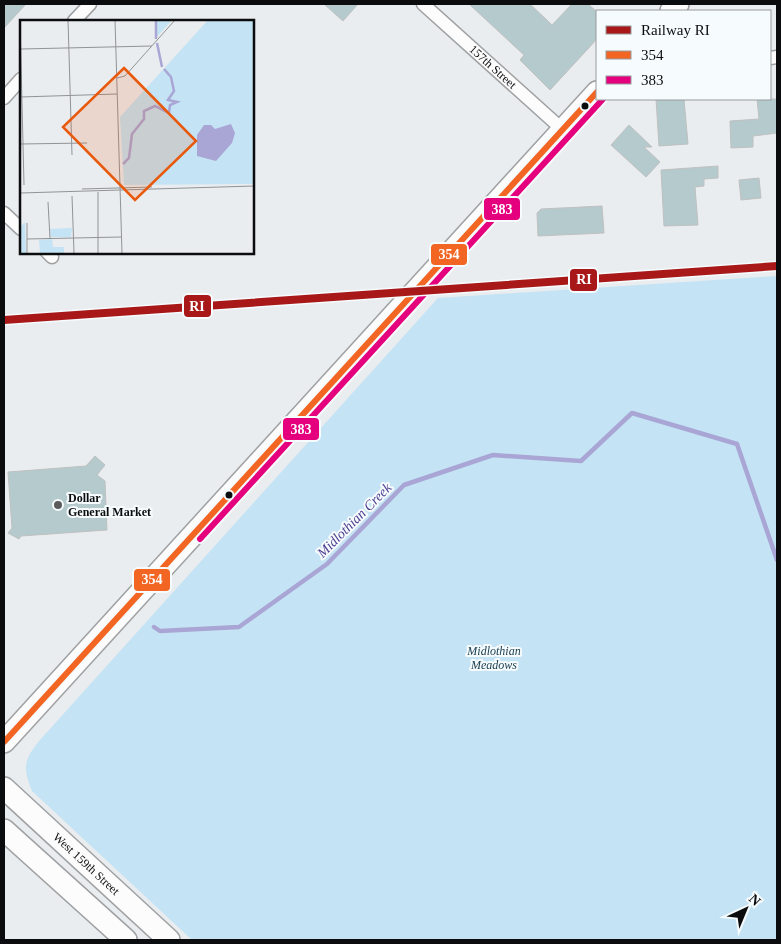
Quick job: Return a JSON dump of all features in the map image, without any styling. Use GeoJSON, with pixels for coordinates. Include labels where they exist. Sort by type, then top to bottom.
{"type":"FeatureCollection","features":[{"type":"Feature","properties":{"kind":"main road"},"geometry":{"type":"LineString","coordinates":[[4,742],[596,93]]}},
{"type":"Feature","properties":{"kind":"main road","name":"West 159th Street"},"geometry":{"type":"LineString","coordinates":[[4,788],[169,940]]}},
{"type":"Feature","properties":{"kind":"main road"},"geometry":{"type":"LineString","coordinates":[[4,830],[126,940]]}},
{"type":"Feature","properties":{"kind":"street"},"geometry":{"type":"LineString","coordinates":[[75,20],[90,4]]}},
{"type":"Feature","properties":{"kind":"street","name":"157th Street"},"geometry":{"type":"LineString","coordinates":[[423,4],[563,130]]}},
{"type":"Feature","properties":{"kind":"street"},"geometry":{"type":"LineString","coordinates":[[4,98],[20,80]]}},
{"type":"Feature","properties":{"kind":"street"},"geometry":{"type":"LineString","coordinates":[[4,213],[20,228]]}},
{"type":"Feature","properties":{"kind":"green space","name":"Midlothian Meadows"},"geometry":{"type":"Polygon","coordinates":[[[777,276],[777,940],[192,940],[32,791],[26,765],[30,754],[39,741],[438,298],[777,276]]]}},
{"type":"Feature","properties":{"kind":"building"},"geometry":{"type":"Polygon","coordinates":[[[4,4],[26,4],[4,28],[4,4]]]}},
{"type":"Feature","properties":{"kind":"building"},"geometry":{"type":"Polygon","coordinates":[[[324,4],[358,4],[343,21],[324,4]]]}},
{"type":"Feature","properties":{"kind":"building"},"geometry":{"type":"Polygon","coordinates":[[[469,4],[530,4],[552,25],[572,4],[588,4],[596,11],[596,40],[550,90],[520,60],[524,55],[469,4]]]}},
{"type":"Feature","properties":{"kind":"building"},"geometry":{"type":"Polygon","coordinates":[[[777,99],[777,133],[753,136],[753,147],[731,148],[730,121],[759,119],[757,100],[777,99]]]}},
{"type":"Feature","properties":{"kind":"building"},"geometry":{"type":"Polygon","coordinates":[[[656,100],[684,100],[688,144],[659,146],[656,100]]]}},
{"type":"Feature","properties":{"kind":"building"},"geometry":{"type":"Polygon","coordinates":[[[629,125],[652,147],[644,147],[660,162],[646,177],[611,145],[629,125]]]}},
{"type":"Feature","properties":{"kind":"building"},"geometry":{"type":"Polygon","coordinates":[[[718,166],[718,178],[704,179],[704,186],[695,187],[698,225],[664,226],[661,170],[718,166]]]}},
{"type":"Feature","properties":{"kind":"building"},"geometry":{"type":"Polygon","coordinates":[[[759,178],[761,198],[741,200],[739,180],[759,178]]]}},
{"type":"Feature","properties":{"kind":"building"},"geometry":{"type":"Polygon","coordinates":[[[602,206],[604,233],[538,236],[537,213],[541,209],[602,206]]]}},
{"type":"Feature","properties":{"kind":"building","name":"Dollar General Market"},"geometry":{"type":"Polygon","coordinates":[[[95,456],[105,465],[97,475],[105,481],[107,530],[21,536],[19,539],[8,533],[12,528],[8,472],[86,466],[95,456]]]}},
{"type":"Feature","properties":{"kind":"waterway","name":"Midlothian Creek"},"geometry":{"type":"LineString","coordinates":[[154,627],[160,631],[239,627],[327,564],[404,485],[493,455],[581,461],[632,413],[737,444],[777,560]]}},
{"type":"Feature","properties":{"kind":"rail line","name":"RI"},"geometry":{"type":"LineString","coordinates":[[4,320],[777,266]]}},
{"type":"Feature","properties":{"kind":"transit line","name":"354"},"geometry":{"type":"LineString","coordinates":[[4,742],[596,93]]}},
{"type":"Feature","properties":{"kind":"transit line","name":"383"},"geometry":{"type":"LineString","coordinates":[[200,539],[602,100]]}},
{"type":"Feature","properties":{"kind":"place","name":"Dollar General Market"},"geometry":{"type":"Point","coordinates":[58,505]}}]}
